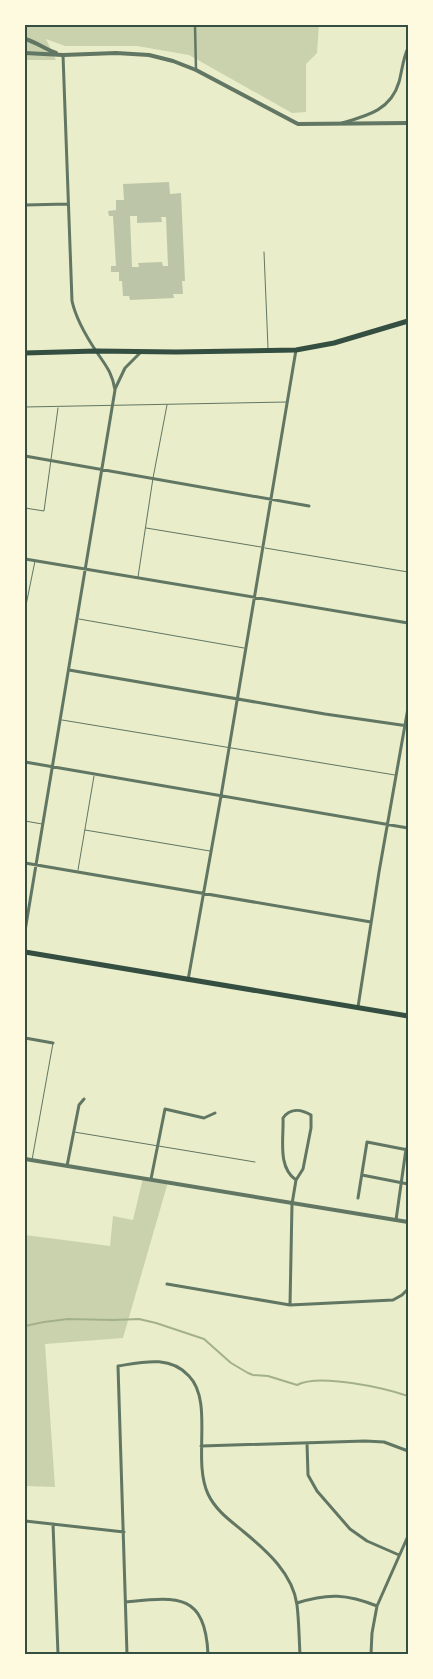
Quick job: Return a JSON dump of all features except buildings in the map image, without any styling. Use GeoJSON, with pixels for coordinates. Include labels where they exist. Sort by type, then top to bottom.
{"type":"FeatureCollection","features":[{"type":"Feature","properties":{"kind":"highway"},"geometry":{"type":"LineString","coordinates":[[25,353],[296,350],[334,343],[408,321]]}},
{"type":"Feature","properties":{"kind":"highway"},"geometry":{"type":"LineString","coordinates":[[25,952],[408,1016]]}},
{"type":"Feature","properties":{"kind":"street"},"geometry":{"type":"LineString","coordinates":[[195,25],[196,70]]}},
{"type":"Feature","properties":{"kind":"street"},"geometry":{"type":"LineString","coordinates":[[25,39],[62,55]]}},
{"type":"Feature","properties":{"kind":"street"},"geometry":{"type":"LineString","coordinates":[[337,124],[371,114],[381,109],[388,102],[398,84],[408,48]]}},
{"type":"Feature","properties":{"kind":"street"},"geometry":{"type":"LineString","coordinates":[[25,53],[62,55],[142,54],[173,61],[196,70],[298,124],[408,123]]}},
{"type":"Feature","properties":{"kind":"street"},"geometry":{"type":"LineString","coordinates":[[25,931],[115,390],[113,376],[75,314],[72,301],[62,55]]}},
{"type":"Feature","properties":{"kind":"street"},"geometry":{"type":"LineString","coordinates":[[25,205],[67,204]]}},
{"type":"Feature","properties":{"kind":"street"},"geometry":{"type":"LineString","coordinates":[[188,980],[296,350]]}},
{"type":"Feature","properties":{"kind":"street"},"geometry":{"type":"LineString","coordinates":[[115,390],[125,368],[142,352]]}},
{"type":"Feature","properties":{"kind":"street"},"geometry":{"type":"LineString","coordinates":[[25,456],[309,506]]}},
{"type":"Feature","properties":{"kind":"street"},"geometry":{"type":"LineString","coordinates":[[25,559],[408,623]]}},
{"type":"Feature","properties":{"kind":"street"},"geometry":{"type":"LineString","coordinates":[[69,670],[406,726]]}},
{"type":"Feature","properties":{"kind":"street"},"geometry":{"type":"LineString","coordinates":[[358,1007],[408,708]]}},
{"type":"Feature","properties":{"kind":"street"},"geometry":{"type":"LineString","coordinates":[[25,762],[408,828]]}},
{"type":"Feature","properties":{"kind":"street"},"geometry":{"type":"LineString","coordinates":[[25,863],[372,922]]}},
{"type":"Feature","properties":{"kind":"street"},"geometry":{"type":"LineString","coordinates":[[25,1038],[53,1043]]}},
{"type":"Feature","properties":{"kind":"street"},"geometry":{"type":"LineString","coordinates":[[67,1166],[79,1104],[84,1098]]}},
{"type":"Feature","properties":{"kind":"street"},"geometry":{"type":"LineString","coordinates":[[151,1179],[165,1109],[204,1118],[215,1113]]}},
{"type":"Feature","properties":{"kind":"street"},"geometry":{"type":"LineString","coordinates":[[290,1305],[292,1204],[296,1180],[303,1170],[311,1128],[311,1115],[304,1111],[294,1110],[283,1118],[284,1163],[290,1176],[296,1180]]}},
{"type":"Feature","properties":{"kind":"street"},"geometry":{"type":"LineString","coordinates":[[358,1198],[366,1142],[407,1149],[396,1220]]}},
{"type":"Feature","properties":{"kind":"street"},"geometry":{"type":"LineString","coordinates":[[25,1159],[408,1222]]}},
{"type":"Feature","properties":{"kind":"street"},"geometry":{"type":"LineString","coordinates":[[362,1175],[408,1184]]}},
{"type":"Feature","properties":{"kind":"street"},"geometry":{"type":"LineString","coordinates":[[167,1284],[290,1305],[393,1300],[402,1296],[408,1289]]}},
{"type":"Feature","properties":{"kind":"street"},"geometry":{"type":"LineString","coordinates":[[127,1654],[118,1366],[150,1361],[164,1362],[176,1366],[195,1383],[200,1398],[201,1462],[207,1493],[214,1506],[269,1554],[291,1585],[297,1603],[300,1654]]}},
{"type":"Feature","properties":{"kind":"street"},"geometry":{"type":"LineString","coordinates":[[201,1446],[365,1441],[384,1442],[408,1451]]}},
{"type":"Feature","properties":{"kind":"street"},"geometry":{"type":"LineString","coordinates":[[307,1444],[308,1475],[318,1491],[350,1529],[367,1541],[399,1555]]}},
{"type":"Feature","properties":{"kind":"street"},"geometry":{"type":"LineString","coordinates":[[25,1521],[124,1532]]}},
{"type":"Feature","properties":{"kind":"street"},"geometry":{"type":"LineString","coordinates":[[53,1524],[58,1654]]}},
{"type":"Feature","properties":{"kind":"street"},"geometry":{"type":"LineString","coordinates":[[371,1654],[377,1606],[408,1536]]}},
{"type":"Feature","properties":{"kind":"street"},"geometry":{"type":"LineString","coordinates":[[297,1603],[327,1596],[345,1596],[358,1598],[377,1606]]}},
{"type":"Feature","properties":{"kind":"street"},"geometry":{"type":"LineString","coordinates":[[126,1602],[166,1598],[186,1603],[198,1612],[203,1621],[208,1654]]}},
{"type":"Feature","properties":{"kind":"lane"},"geometry":{"type":"LineString","coordinates":[[264,252],[268,351]]}},
{"type":"Feature","properties":{"kind":"lane"},"geometry":{"type":"LineString","coordinates":[[25,407],[288,402]]}},
{"type":"Feature","properties":{"kind":"lane"},"geometry":{"type":"LineString","coordinates":[[138,578],[153,478],[167,404]]}},
{"type":"Feature","properties":{"kind":"lane"},"geometry":{"type":"LineString","coordinates":[[25,508],[44,511],[58,407]]}},
{"type":"Feature","properties":{"kind":"lane"},"geometry":{"type":"LineString","coordinates":[[146,528],[408,572]]}},
{"type":"Feature","properties":{"kind":"lane"},"geometry":{"type":"LineString","coordinates":[[25,610],[35,560]]}},
{"type":"Feature","properties":{"kind":"lane"},"geometry":{"type":"LineString","coordinates":[[78,618],[245,648]]}},
{"type":"Feature","properties":{"kind":"lane"},"geometry":{"type":"LineString","coordinates":[[61,720],[397,775]]}},
{"type":"Feature","properties":{"kind":"lane"},"geometry":{"type":"LineString","coordinates":[[78,871],[94,774]]}},
{"type":"Feature","properties":{"kind":"lane"},"geometry":{"type":"LineString","coordinates":[[25,821],[44,824]]}},
{"type":"Feature","properties":{"kind":"lane"},"geometry":{"type":"LineString","coordinates":[[85,830],[210,851]]}},
{"type":"Feature","properties":{"kind":"lane"},"geometry":{"type":"LineString","coordinates":[[32,1160],[53,1043]]}},
{"type":"Feature","properties":{"kind":"lane"},"geometry":{"type":"LineString","coordinates":[[74,1132],[256,1162]]}},
{"type":"Feature","properties":{"kind":"green space"},"geometry":{"type":"Polygon","coordinates":[[[25,25],[319,25],[317,53],[306,64],[306,112],[292,113],[189,55],[137,46],[65,46],[46,39],[56,60],[25,60],[25,25]]]}},
{"type":"Feature","properties":{"kind":"green space"},"geometry":{"type":"Polygon","coordinates":[[[143,1178],[168,1182],[123,1338],[45,1344],[55,1487],[25,1486],[25,1235],[110,1246],[113,1216],[133,1220],[143,1178]]]}},
{"type":"Feature","properties":{"kind":"waterway"},"geometry":{"type":"LineString","coordinates":[[25,1326],[68,1319],[139,1319],[204,1339],[231,1363],[253,1375],[268,1376],[297,1385],[320,1381],[352,1383],[408,1396]]}}]}
